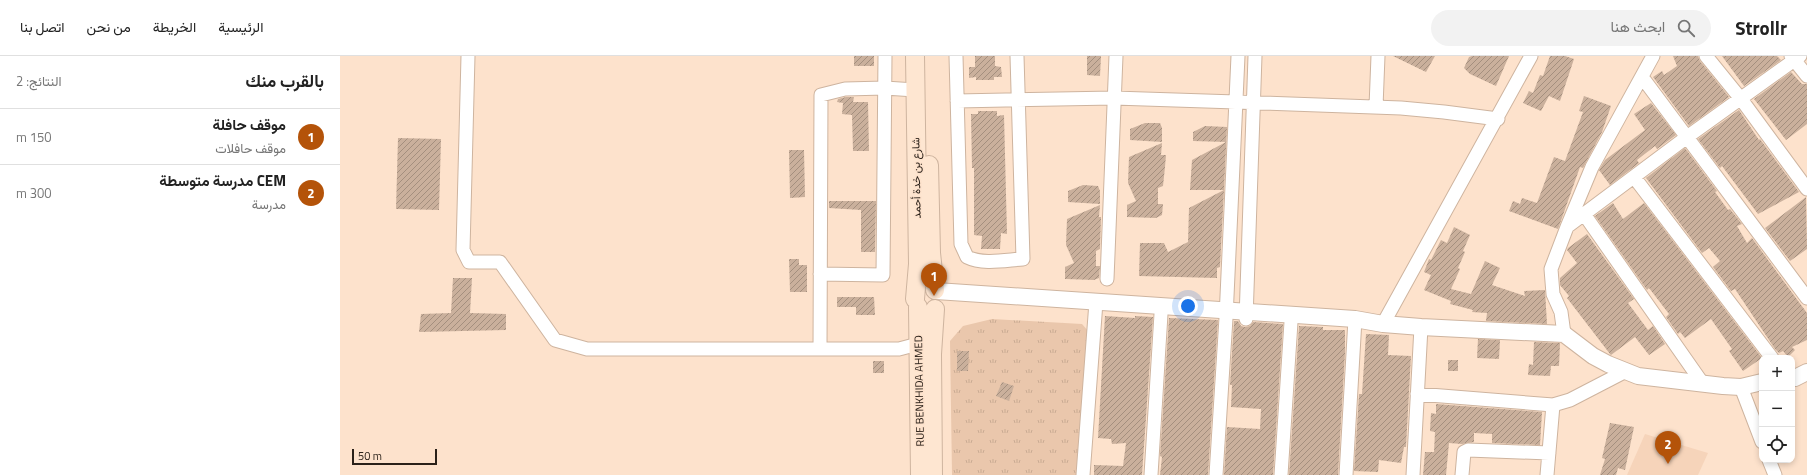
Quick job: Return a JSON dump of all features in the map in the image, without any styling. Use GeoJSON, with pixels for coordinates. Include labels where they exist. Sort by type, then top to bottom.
{"type":"FeatureCollection","features":[{"type":"Feature","properties":{"kind":"main road","name":"شارع بن خدة أحمد"},"geometry":{"type":"LineString","coordinates":[[915,56],[918,264],[930,300]]}},
{"type":"Feature","properties":{"kind":"main road"},"geometry":{"type":"LineString","coordinates":[[926,56],[933,475]]}},
{"type":"Feature","properties":{"kind":"main road","name":"RUE BENKHIDA AHMED"},"geometry":{"type":"LineString","coordinates":[[920,475],[918,344],[930,300]]}},
{"type":"Feature","properties":{"kind":"street"},"geometry":{"type":"LineString","coordinates":[[468,56],[463,250],[469,262],[500,262],[555,340],[587,349],[899,349],[918,344]]}},
{"type":"Feature","properties":{"kind":"street"},"geometry":{"type":"LineString","coordinates":[[820,274],[883,275],[885,56]]}},
{"type":"Feature","properties":{"kind":"street"},"geometry":{"type":"LineString","coordinates":[[956,56],[961,244],[967,257],[973,260],[992,261],[1023,259],[1017,56]]}},
{"type":"Feature","properties":{"kind":"street"},"geometry":{"type":"LineString","coordinates":[[1106,279],[1116,56]]}},
{"type":"Feature","properties":{"kind":"street"},"geometry":{"type":"LineString","coordinates":[[1216,475],[1226,314],[1238,56]]}},
{"type":"Feature","properties":{"kind":"street"},"geometry":{"type":"LineString","coordinates":[[1246,315],[1255,56]]}},
{"type":"Feature","properties":{"kind":"street"},"geometry":{"type":"LineString","coordinates":[[1376,107],[1378,56]]}},
{"type":"Feature","properties":{"kind":"street"},"geometry":{"type":"LineString","coordinates":[[1382,324],[1532,56]]}},
{"type":"Feature","properties":{"kind":"street"},"geometry":{"type":"LineString","coordinates":[[1564,334],[1561,312],[1553,294],[1551,269],[1592,167],[1653,56]]}},
{"type":"Feature","properties":{"kind":"street"},"geometry":{"type":"LineString","coordinates":[[1706,56],[1741,99],[1807,189]]}},
{"type":"Feature","properties":{"kind":"street"},"geometry":{"type":"LineString","coordinates":[[1567,227],[1687,137],[1741,99],[1795,57],[1807,76]]}},
{"type":"Feature","properties":{"kind":"street"},"geometry":{"type":"LineString","coordinates":[[1642,77],[1807,298]]}},
{"type":"Feature","properties":{"kind":"street"},"geometry":{"type":"LineString","coordinates":[[820,349],[821,95],[845,89],[885,88],[915,90]]}},
{"type":"Feature","properties":{"kind":"street"},"geometry":{"type":"LineString","coordinates":[[957,101],[1114,98],[1236,102],[1376,107],[1444,112],[1498,119]]}},
{"type":"Feature","properties":{"kind":"street"},"geometry":{"type":"LineString","coordinates":[[1634,177],[1770,355]]}},
{"type":"Feature","properties":{"kind":"street"},"geometry":{"type":"LineString","coordinates":[[1584,214],[1703,384]]}},
{"type":"Feature","properties":{"kind":"street"},"geometry":{"type":"LineString","coordinates":[[930,300],[1095,306],[1246,315],[1284,319],[1564,334],[1593,356],[1608,364],[1638,376],[1741,387],[1759,383]]}},
{"type":"Feature","properties":{"kind":"street"},"geometry":{"type":"LineString","coordinates":[[1095,306],[1161,314],[1226,314]]}},
{"type":"Feature","properties":{"kind":"street"},"geometry":{"type":"LineString","coordinates":[[1082,475],[1095,306]]}},
{"type":"Feature","properties":{"kind":"street"},"geometry":{"type":"LineString","coordinates":[[1151,475],[1161,314]]}},
{"type":"Feature","properties":{"kind":"street"},"geometry":{"type":"LineString","coordinates":[[1281,475],[1284,319]]}},
{"type":"Feature","properties":{"kind":"street"},"geometry":{"type":"LineString","coordinates":[[1346,475],[1355,322]]}},
{"type":"Feature","properties":{"kind":"street"},"geometry":{"type":"LineString","coordinates":[[1412,473],[1421,327]]}},
{"type":"Feature","properties":{"kind":"street"},"geometry":{"type":"LineString","coordinates":[[1417,394],[1553,405],[1576,397],[1626,371]]}},
{"type":"Feature","properties":{"kind":"street"},"geometry":{"type":"LineString","coordinates":[[1795,378],[1807,372]]}},
{"type":"Feature","properties":{"kind":"street"},"geometry":{"type":"LineString","coordinates":[[1741,387],[1759,434]]}},
{"type":"Feature","properties":{"kind":"street"},"geometry":{"type":"LineString","coordinates":[[1547,475],[1553,405]]}},
{"type":"Feature","properties":{"kind":"street"},"geometry":{"type":"LineString","coordinates":[[1462,475],[1464,452],[1468,450],[1549,453]]}},
{"type":"Feature","properties":{"kind":"street"},"geometry":{"type":"LineString","coordinates":[[1770,463],[1775,475]]}},
{"type":"Feature","properties":{"kind":"shaded area"},"geometry":{"type":"Polygon","coordinates":[[[1645,434],[1708,453],[1698,475],[1627,475],[1645,434]]]}},
{"type":"Feature","properties":{"kind":"green space"},"geometry":{"type":"Polygon","coordinates":[[[992,319],[1082,324],[1089,332],[1081,475],[952,475],[950,341],[963,326],[992,319]]]}},
{"type":"Feature","properties":{"kind":"building"},"geometry":{"type":"Polygon","coordinates":[[[854,56],[874,56],[874,66],[854,66],[854,56]]]}},
{"type":"Feature","properties":{"kind":"building"},"geometry":{"type":"Polygon","coordinates":[[[975,56],[995,56],[995,66],[1001,67],[1002,77],[994,77],[994,80],[976,80],[976,77],[969,78],[969,67],[975,67],[975,56]]]}},
{"type":"Feature","properties":{"kind":"building"},"geometry":{"type":"Polygon","coordinates":[[[1087,56],[1101,56],[1100,76],[1087,75],[1087,56]]]}},
{"type":"Feature","properties":{"kind":"building"},"geometry":{"type":"Polygon","coordinates":[[[1393,56],[1435,56],[1426,72],[1393,56]]]}},
{"type":"Feature","properties":{"kind":"building"},"geometry":{"type":"Polygon","coordinates":[[[1509,56],[1496,86],[1470,74],[1464,68],[1469,57],[1509,56]]]}},
{"type":"Feature","properties":{"kind":"building"},"geometry":{"type":"Polygon","coordinates":[[[1550,56],[1565,56],[1574,59],[1560,101],[1549,96],[1541,111],[1523,103],[1529,91],[1533,93],[1540,75],[1543,76],[1550,56]]]}},
{"type":"Feature","properties":{"kind":"building"},"geometry":{"type":"Polygon","coordinates":[[[1673,56],[1698,56],[1700,61],[1729,97],[1689,126],[1653,77],[1662,71],[1664,75],[1677,66],[1673,56]]]}},
{"type":"Feature","properties":{"kind":"building"},"geometry":{"type":"Polygon","coordinates":[[[1722,56],[1777,56],[1781,60],[1744,86],[1722,56]]]}},
{"type":"Feature","properties":{"kind":"building"},"geometry":{"type":"Polygon","coordinates":[[[1791,72],[1802,84],[1807,84],[1807,124],[1786,140],[1754,99],[1791,72]]]}},
{"type":"Feature","properties":{"kind":"building"},"geometry":{"type":"Polygon","coordinates":[[[1584,96],[1611,106],[1602,132],[1583,168],[1580,167],[1558,229],[1509,211],[1513,201],[1520,204],[1522,198],[1537,203],[1554,157],[1565,161],[1583,112],[1579,111],[1584,96]]]}},
{"type":"Feature","properties":{"kind":"building"},"geometry":{"type":"Polygon","coordinates":[[[854,97],[853,102],[868,102],[869,151],[853,151],[852,115],[842,114],[843,103],[837,102],[838,99],[854,97]]]}},
{"type":"Feature","properties":{"kind":"building"},"geometry":{"type":"Polygon","coordinates":[[[1651,103],[1676,135],[1657,149],[1655,146],[1637,160],[1639,163],[1610,185],[1599,170],[1605,160],[1645,130],[1634,114],[1651,103]]]}},
{"type":"Feature","properties":{"kind":"building"},"geometry":{"type":"Polygon","coordinates":[[[1739,110],[1759,140],[1760,139],[1799,192],[1758,214],[1722,166],[1720,168],[1698,139],[1739,110]]]}},
{"type":"Feature","properties":{"kind":"building"},"geometry":{"type":"Polygon","coordinates":[[[978,111],[997,111],[997,116],[1004,115],[1007,234],[1001,233],[1000,249],[981,249],[982,236],[974,235],[974,168],[972,168],[971,114],[978,114],[978,111]]]}},
{"type":"Feature","properties":{"kind":"building"},"geometry":{"type":"Polygon","coordinates":[[[1145,123],[1160,123],[1162,128],[1162,142],[1130,140],[1130,129],[1145,123]]]}},
{"type":"Feature","properties":{"kind":"building"},"geometry":{"type":"Polygon","coordinates":[[[1205,126],[1227,127],[1224,190],[1190,190],[1192,160],[1226,142],[1193,141],[1193,132],[1205,126]]]}},
{"type":"Feature","properties":{"kind":"building"},"geometry":{"type":"Polygon","coordinates":[[[398,138],[441,139],[439,210],[396,209],[398,138]]]}},
{"type":"Feature","properties":{"kind":"building"},"geometry":{"type":"Polygon","coordinates":[[[1162,143],[1161,155],[1166,155],[1163,186],[1158,188],[1158,204],[1163,204],[1162,215],[1156,218],[1127,217],[1127,205],[1136,201],[1128,183],[1129,157],[1162,143]]]}},
{"type":"Feature","properties":{"kind":"building"},"geometry":{"type":"Polygon","coordinates":[[[1685,148],[1717,191],[1715,192],[1728,210],[1730,209],[1742,224],[1737,226],[1747,243],[1752,238],[1807,313],[1807,340],[1792,347],[1795,350],[1790,355],[1786,355],[1783,351],[1779,353],[1775,349],[1735,289],[1731,291],[1713,267],[1720,261],[1709,248],[1702,253],[1646,178],[1685,148]]]}},
{"type":"Feature","properties":{"kind":"building"},"geometry":{"type":"Polygon","coordinates":[[[789,150],[804,150],[805,197],[790,198],[789,150]]]}},
{"type":"Feature","properties":{"kind":"building"},"geometry":{"type":"Polygon","coordinates":[[[1083,185],[1098,186],[1100,191],[1100,204],[1068,202],[1068,191],[1083,185]]]}},
{"type":"Feature","properties":{"kind":"building"},"geometry":{"type":"Polygon","coordinates":[[[1224,190],[1220,267],[1217,268],[1217,278],[1139,276],[1140,243],[1164,243],[1168,252],[1188,242],[1189,208],[1224,190]]]}},
{"type":"Feature","properties":{"kind":"building"},"geometry":{"type":"Polygon","coordinates":[[[1806,197],[1807,249],[1790,261],[1765,228],[1806,197]]]}},
{"type":"Feature","properties":{"kind":"building"},"geometry":{"type":"Polygon","coordinates":[[[829,201],[876,201],[875,252],[861,252],[861,210],[829,208],[829,201]]]}},
{"type":"Feature","properties":{"kind":"building"},"geometry":{"type":"Polygon","coordinates":[[[1613,203],[1623,219],[1644,203],[1760,355],[1759,360],[1743,371],[1729,351],[1732,349],[1711,319],[1685,338],[1680,332],[1678,334],[1666,317],[1669,314],[1649,288],[1647,290],[1595,216],[1613,203]]]}},
{"type":"Feature","properties":{"kind":"building"},"geometry":{"type":"Polygon","coordinates":[[[1100,205],[1100,249],[1096,251],[1096,266],[1100,266],[1099,278],[1094,280],[1065,279],[1065,267],[1074,263],[1066,245],[1067,219],[1100,205]]]}},
{"type":"Feature","properties":{"kind":"building"},"geometry":{"type":"Polygon","coordinates":[[[1454,227],[1470,235],[1458,268],[1460,269],[1451,289],[1471,294],[1485,261],[1500,268],[1492,285],[1525,296],[1524,291],[1545,290],[1547,324],[1486,321],[1487,313],[1472,312],[1473,310],[1450,304],[1451,301],[1424,290],[1431,275],[1424,272],[1429,259],[1431,260],[1441,240],[1447,243],[1454,227]]]}},
{"type":"Feature","properties":{"kind":"building"},"geometry":{"type":"Polygon","coordinates":[[[1587,234],[1634,299],[1628,303],[1648,330],[1653,326],[1665,344],[1649,355],[1635,337],[1611,355],[1567,298],[1569,296],[1560,285],[1560,278],[1577,263],[1567,250],[1568,248],[1587,234]]]}},
{"type":"Feature","properties":{"kind":"building"},"geometry":{"type":"Polygon","coordinates":[[[789,259],[799,259],[799,265],[807,265],[807,292],[790,292],[789,259]]]}},
{"type":"Feature","properties":{"kind":"building"},"geometry":{"type":"Polygon","coordinates":[[[453,278],[472,278],[470,313],[506,314],[506,330],[419,332],[421,314],[451,313],[453,278]]]}},
{"type":"Feature","properties":{"kind":"building"},"geometry":{"type":"Polygon","coordinates":[[[837,297],[874,297],[875,315],[856,315],[856,307],[837,307],[837,297]]]}},
{"type":"Feature","properties":{"kind":"building"},"geometry":{"type":"Polygon","coordinates":[[[1105,316],[1135,318],[1135,316],[1153,317],[1142,475],[1094,475],[1094,465],[1123,466],[1126,443],[1112,444],[1111,439],[1098,438],[1105,316]]]}},
{"type":"Feature","properties":{"kind":"building"},"geometry":{"type":"Polygon","coordinates":[[[1169,318],[1218,320],[1208,475],[1160,475],[1169,318]]]}},
{"type":"Feature","properties":{"kind":"building"},"geometry":{"type":"Polygon","coordinates":[[[1234,321],[1238,321],[1241,326],[1245,327],[1250,326],[1253,322],[1283,324],[1273,475],[1224,475],[1227,427],[1260,429],[1261,409],[1231,407],[1232,385],[1230,385],[1234,321]]]}},
{"type":"Feature","properties":{"kind":"building"},"geometry":{"type":"Polygon","coordinates":[[[1299,326],[1323,327],[1323,330],[1345,330],[1338,475],[1289,475],[1299,326]]]}},
{"type":"Feature","properties":{"kind":"building"},"geometry":{"type":"Polygon","coordinates":[[[1366,334],[1389,335],[1388,355],[1411,356],[1406,447],[1404,447],[1401,463],[1379,460],[1378,472],[1354,471],[1359,394],[1362,394],[1366,334]]]}},
{"type":"Feature","properties":{"kind":"building"},"geometry":{"type":"Polygon","coordinates":[[[1478,339],[1500,340],[1499,359],[1477,358],[1478,339]]]}},
{"type":"Feature","properties":{"kind":"building"},"geometry":{"type":"Polygon","coordinates":[[[1534,342],[1560,343],[1559,366],[1551,366],[1550,376],[1528,375],[1529,364],[1533,365],[1534,342]]]}},
{"type":"Feature","properties":{"kind":"building"},"geometry":{"type":"Polygon","coordinates":[[[957,351],[969,351],[968,371],[957,371],[957,351]]]}},
{"type":"Feature","properties":{"kind":"building"},"geometry":{"type":"Polygon","coordinates":[[[1448,360],[1458,360],[1458,371],[1448,371],[1448,360]]]}},
{"type":"Feature","properties":{"kind":"building"},"geometry":{"type":"Polygon","coordinates":[[[873,361],[884,361],[884,373],[873,373],[873,361]]]}},
{"type":"Feature","properties":{"kind":"building"},"geometry":{"type":"Polygon","coordinates":[[[1002,382],[1014,386],[1009,401],[996,396],[1002,382]]]}},
{"type":"Feature","properties":{"kind":"building"},"geometry":{"type":"Polygon","coordinates":[[[1436,404],[1542,412],[1540,445],[1492,443],[1492,434],[1474,433],[1474,442],[1462,444],[1449,443],[1446,475],[1423,475],[1425,452],[1434,452],[1435,432],[1430,431],[1431,413],[1436,414],[1436,404]]]}},
{"type":"Feature","properties":{"kind":"building"},"geometry":{"type":"Polygon","coordinates":[[[1610,423],[1634,427],[1625,470],[1618,468],[1616,475],[1600,475],[1605,459],[1602,458],[1610,423]]]}},
{"type":"Feature","properties":{"kind":"place","name":"موقف حافلة"},"geometry":{"type":"Point","coordinates":[934,296]}},
{"type":"Feature","properties":{"kind":"place","name":"CEM مدرسة متوسطة"},"geometry":{"type":"Point","coordinates":[1668,464]}}]}
